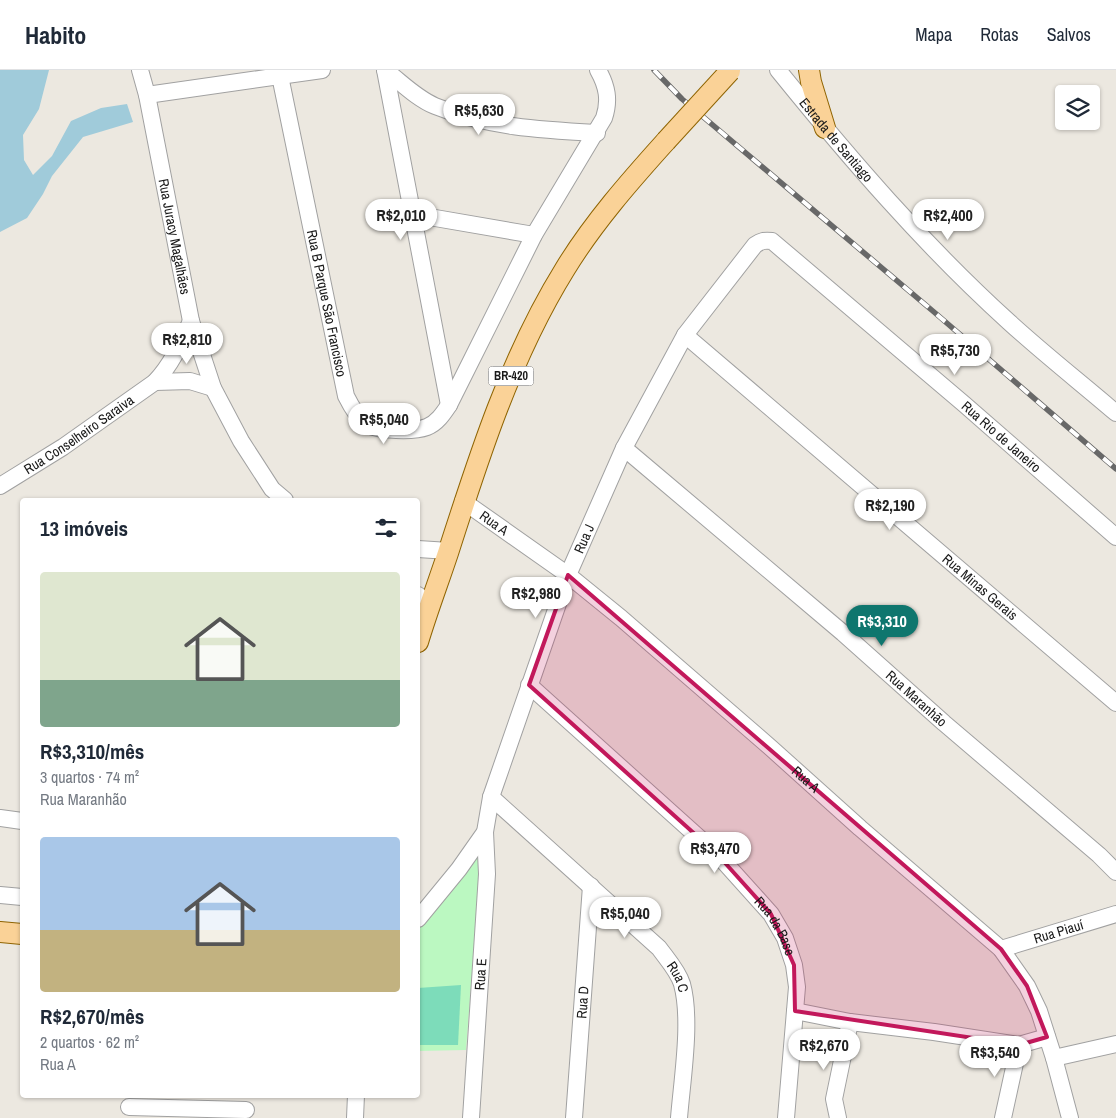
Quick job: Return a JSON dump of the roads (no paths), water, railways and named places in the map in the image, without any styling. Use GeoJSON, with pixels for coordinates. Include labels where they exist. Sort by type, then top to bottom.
{"type":"FeatureCollection","features":[{"type":"Feature","properties":{"kind":"main road"},"geometry":{"type":"LineString","coordinates":[[809,70],[825,128]]}},
{"type":"Feature","properties":{"kind":"main road","name":"BR-420"},"geometry":{"type":"LineString","coordinates":[[420,628],[424,601],[448,551],[464,501],[509,380],[546,303],[566,268],[604,214],[666,141],[730,71]]}},
{"type":"Feature","properties":{"kind":"main road"},"geometry":{"type":"LineString","coordinates":[[0,932],[20,934]]}},
{"type":"Feature","properties":{"kind":"street","name":"Rua Juracy Magalhães"},"geometry":{"type":"LineString","coordinates":[[140,70],[147,95],[191,321],[213,388],[270,495]]}},
{"type":"Feature","properties":{"kind":"street"},"geometry":{"type":"LineString","coordinates":[[147,95],[322,70]]}},
{"type":"Feature","properties":{"kind":"street"},"geometry":{"type":"LineString","coordinates":[[385,70],[409,90],[434,106],[480,121],[543,130],[597,132]]}},
{"type":"Feature","properties":{"kind":"street"},"geometry":{"type":"LineString","coordinates":[[385,70],[449,405]]}},
{"type":"Feature","properties":{"kind":"street","name":"Rua B Parque São Francisco"},"geometry":{"type":"LineString","coordinates":[[280,76],[346,396],[351,406],[366,424],[378,429],[410,430],[427,427],[438,420],[449,405],[534,235],[597,132],[608,107],[608,93],[598,70]]}},
{"type":"Feature","properties":{"kind":"street","name":"Estrada de Santiago"},"geometry":{"type":"LineString","coordinates":[[778,70],[869,180],[952,267],[1009,323],[1116,414]]}},
{"type":"Feature","properties":{"kind":"street"},"geometry":{"type":"LineString","coordinates":[[412,214],[534,235]]}},
{"type":"Feature","properties":{"kind":"street","name":"Rua J"},"geometry":{"type":"LineString","coordinates":[[420,917],[459,869],[485,832],[491,797],[568,575],[624,448],[685,335],[754,245],[765,240],[772,241]]}},
{"type":"Feature","properties":{"kind":"street","name":"Rua Rio de Janeiro"},"geometry":{"type":"LineString","coordinates":[[772,241],[964,404],[1116,537]]}},
{"type":"Feature","properties":{"kind":"street","name":"Rua Conselheiro Saraiva"},"geometry":{"type":"LineString","coordinates":[[0,486],[63,446],[155,382],[173,359],[191,321]]}},
{"type":"Feature","properties":{"kind":"street","name":"Rua Minas Gerais"},"geometry":{"type":"LineString","coordinates":[[685,335],[1116,702]]}},
{"type":"Feature","properties":{"kind":"street"},"geometry":{"type":"LineString","coordinates":[[155,382],[190,381],[213,388]]}},
{"type":"Feature","properties":{"kind":"street","name":"Rua Maranhão"},"geometry":{"type":"LineString","coordinates":[[624,448],[843,633],[944,723],[1099,855],[1116,872]]}},
{"type":"Feature","properties":{"kind":"street","name":"Rua A"},"geometry":{"type":"LineString","coordinates":[[464,501],[568,575],[636,631],[1001,949],[1027,986],[1039,1011],[1070,1118]]}},
{"type":"Feature","properties":{"kind":"street"},"geometry":{"type":"LineString","coordinates":[[420,549],[448,551]]}},
{"type":"Feature","properties":{"kind":"street","name":"Rua da Base"},"geometry":{"type":"LineString","coordinates":[[529,685],[717,854],[771,914],[785,938],[794,965],[797,988],[786,1118]]}},
{"type":"Feature","properties":{"kind":"street","name":"Rua C"},"geometry":{"type":"LineString","coordinates":[[491,797],[659,948],[672,964],[681,982],[686,1005],[679,1118]]}},
{"type":"Feature","properties":{"kind":"street"},"geometry":{"type":"LineString","coordinates":[[0,818],[20,821]]}},
{"type":"Feature","properties":{"kind":"street","name":"Rua E"},"geometry":{"type":"LineString","coordinates":[[471,1118],[487,874],[485,832]]}},
{"type":"Feature","properties":{"kind":"street","name":"Rua D"},"geometry":{"type":"LineString","coordinates":[[574,1118],[591,886]]}},
{"type":"Feature","properties":{"kind":"street"},"geometry":{"type":"LineString","coordinates":[[0,895],[20,897]]}},
{"type":"Feature","properties":{"kind":"street","name":"Rua Piauí"},"geometry":{"type":"LineString","coordinates":[[1001,949],[1116,914]]}},
{"type":"Feature","properties":{"kind":"street"},"geometry":{"type":"LineString","coordinates":[[795,1012],[850,1022],[1019,1045],[1047,1037]]}},
{"type":"Feature","properties":{"kind":"street"},"geometry":{"type":"LineString","coordinates":[[838,1118],[834,1099],[850,1022]]}},
{"type":"Feature","properties":{"kind":"street"},"geometry":{"type":"LineString","coordinates":[[1054,1058],[1116,1044]]}},
{"type":"Feature","properties":{"kind":"street"},"geometry":{"type":"LineString","coordinates":[[1004,1118],[1019,1045]]}},
{"type":"Feature","properties":{"kind":"street"},"geometry":{"type":"LineString","coordinates":[[355,1118],[356,1098]]}},
{"type":"Feature","properties":{"kind":"street"},"geometry":{"type":"LineString","coordinates":[[130,1107],[246,1108]]}},
{"type":"Feature","properties":{"kind":"water"},"geometry":{"type":"Polygon","coordinates":[[[0,70],[49,70],[39,109],[23,135],[24,160],[33,175],[52,156],[71,121],[101,108],[127,104],[133,122],[83,137],[52,176],[27,218],[0,232],[0,70]]]}},
{"type":"Feature","properties":{"kind":"railway"},"geometry":{"type":"LineString","coordinates":[[654,70],[682,99],[1116,469]]}}]}
